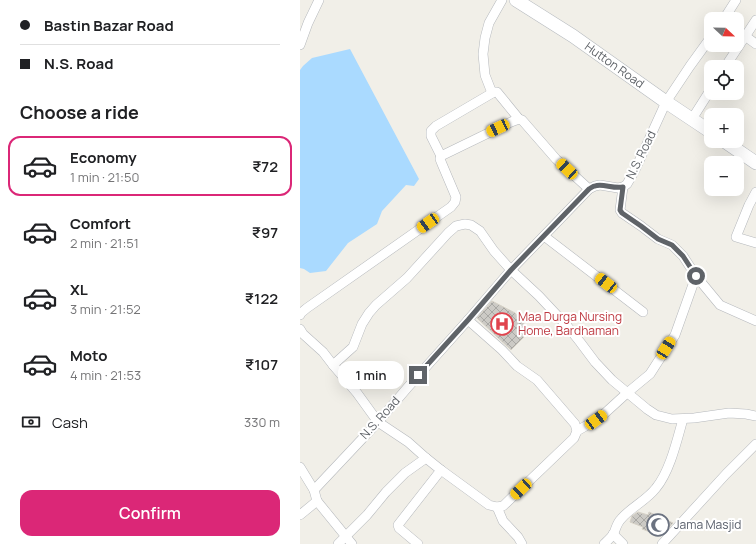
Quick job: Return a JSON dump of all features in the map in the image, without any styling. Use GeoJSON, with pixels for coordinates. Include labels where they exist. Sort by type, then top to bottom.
{"type":"FeatureCollection","features":[{"type":"Feature","properties":{"kind":"street"},"geometry":{"type":"LineString","coordinates":[[300,45],[304,21],[319,0]]}},
{"type":"Feature","properties":{"kind":"street"},"geometry":{"type":"LineString","coordinates":[[492,94],[485,75],[483,54],[489,23],[502,0]]}},
{"type":"Feature","properties":{"kind":"street","name":"Hutton Road"},"geometry":{"type":"LineString","coordinates":[[516,0],[573,36],[704,127]]}},
{"type":"Feature","properties":{"kind":"street"},"geometry":{"type":"LineString","coordinates":[[728,12],[736,0]]}},
{"type":"Feature","properties":{"kind":"street"},"geometry":{"type":"LineString","coordinates":[[730,60],[756,20]]}},
{"type":"Feature","properties":{"kind":"street"},"geometry":{"type":"LineString","coordinates":[[745,36],[756,44]]}},
{"type":"Feature","properties":{"kind":"street","name":"N.S. Road"},"geometry":{"type":"LineString","coordinates":[[314,490],[378,422],[511,270],[589,189],[600,185],[618,188],[628,184],[666,102],[704,47]]}},
{"type":"Feature","properties":{"kind":"street"},"geometry":{"type":"LineString","coordinates":[[300,315],[320,299],[451,207],[455,202],[456,196],[440,159],[441,156],[431,136],[431,131],[436,126],[494,92],[497,92],[519,119],[526,124],[556,159],[589,189]]}},
{"type":"Feature","properties":{"kind":"street"},"geometry":{"type":"LineString","coordinates":[[692,119],[704,100]]}},
{"type":"Feature","properties":{"kind":"street"},"geometry":{"type":"LineString","coordinates":[[441,156],[519,119]]}},
{"type":"Feature","properties":{"kind":"street"},"geometry":{"type":"LineString","coordinates":[[734,148],[756,163]]}},
{"type":"Feature","properties":{"kind":"street"},"geometry":{"type":"LineString","coordinates":[[623,187],[620,210],[622,213],[658,239],[672,245],[683,256],[696,276],[720,305],[756,321]]}},
{"type":"Feature","properties":{"kind":"street"},"geometry":{"type":"LineString","coordinates":[[756,192],[736,237],[756,243]]}},
{"type":"Feature","properties":{"kind":"street"},"geometry":{"type":"LineString","coordinates":[[333,365],[353,347],[362,324],[372,309],[407,278],[448,233],[456,226],[465,224],[471,225],[480,231],[494,251],[568,327],[595,362],[612,380],[656,415],[672,419],[708,417],[729,413],[756,416]]}},
{"type":"Feature","properties":{"kind":"street"},"geometry":{"type":"LineString","coordinates":[[544,236],[643,312]]}},
{"type":"Feature","properties":{"kind":"street"},"geometry":{"type":"LineString","coordinates":[[300,329],[303,334],[323,352],[378,422],[408,442],[441,470],[489,505],[497,507],[503,506],[544,468],[574,438],[577,431],[606,413],[650,374],[675,335],[696,276]]}},
{"type":"Feature","properties":{"kind":"street"},"geometry":{"type":"LineString","coordinates":[[468,320],[502,350],[517,366],[537,380],[575,424],[577,431]]}},
{"type":"Feature","properties":{"kind":"street"},"geometry":{"type":"LineString","coordinates":[[604,544],[613,534],[621,518],[649,496],[663,478],[670,462],[684,419]]}},
{"type":"Feature","properties":{"kind":"street"},"geometry":{"type":"LineString","coordinates":[[662,544],[726,474],[756,444]]}},
{"type":"Feature","properties":{"kind":"street"},"geometry":{"type":"LineString","coordinates":[[338,544],[405,473],[426,458]]}},
{"type":"Feature","properties":{"kind":"street"},"geometry":{"type":"LineString","coordinates":[[300,467],[314,490],[317,501],[352,544]]}},
{"type":"Feature","properties":{"kind":"street"},"geometry":{"type":"LineString","coordinates":[[418,544],[399,528],[398,525],[441,470]]}},
{"type":"Feature","properties":{"kind":"street"},"geometry":{"type":"LineString","coordinates":[[300,515],[317,501]]}},
{"type":"Feature","properties":{"kind":"street"},"geometry":{"type":"LineString","coordinates":[[497,507],[503,521],[518,537],[522,544]]}},
{"type":"Feature","properties":{"kind":"street"},"geometry":{"type":"LineString","coordinates":[[613,534],[623,544]]}},
{"type":"Feature","properties":{"kind":"water"},"geometry":{"type":"Polygon","coordinates":[[[350,49],[419,179],[414,186],[406,185],[382,211],[377,224],[348,243],[326,271],[310,273],[300,268],[300,70],[312,58],[350,49]]]}},
{"type":"Feature","properties":{"kind":"building"},"geometry":{"type":"Polygon","coordinates":[[[492,301],[515,313],[530,331],[511,350],[477,318],[492,301]]]}},
{"type":"Feature","properties":{"kind":"building","name":"Jama Masjid"},"geometry":{"type":"Polygon","coordinates":[[[638,512],[648,515],[649,512],[673,523],[661,536],[642,529],[643,527],[630,522],[632,516],[638,512]]]}},
{"type":"Feature","properties":{"kind":"place","name":"Maa Durga Nursing Home, Bardhaman"},"geometry":{"type":"Point","coordinates":[502,324]}},
{"type":"Feature","properties":{"kind":"place","name":"Jama Masjid"},"geometry":{"type":"Point","coordinates":[658,525]}},
{"type":"Feature","properties":{"kind":"route"},"geometry":{"type":"LineString","coordinates":[[418,375],[511,270],[589,189],[595,186],[600,185],[612,188],[623,187],[620,204],[620,210],[622,213],[658,239],[672,245],[683,256],[696,276]]}}]}
